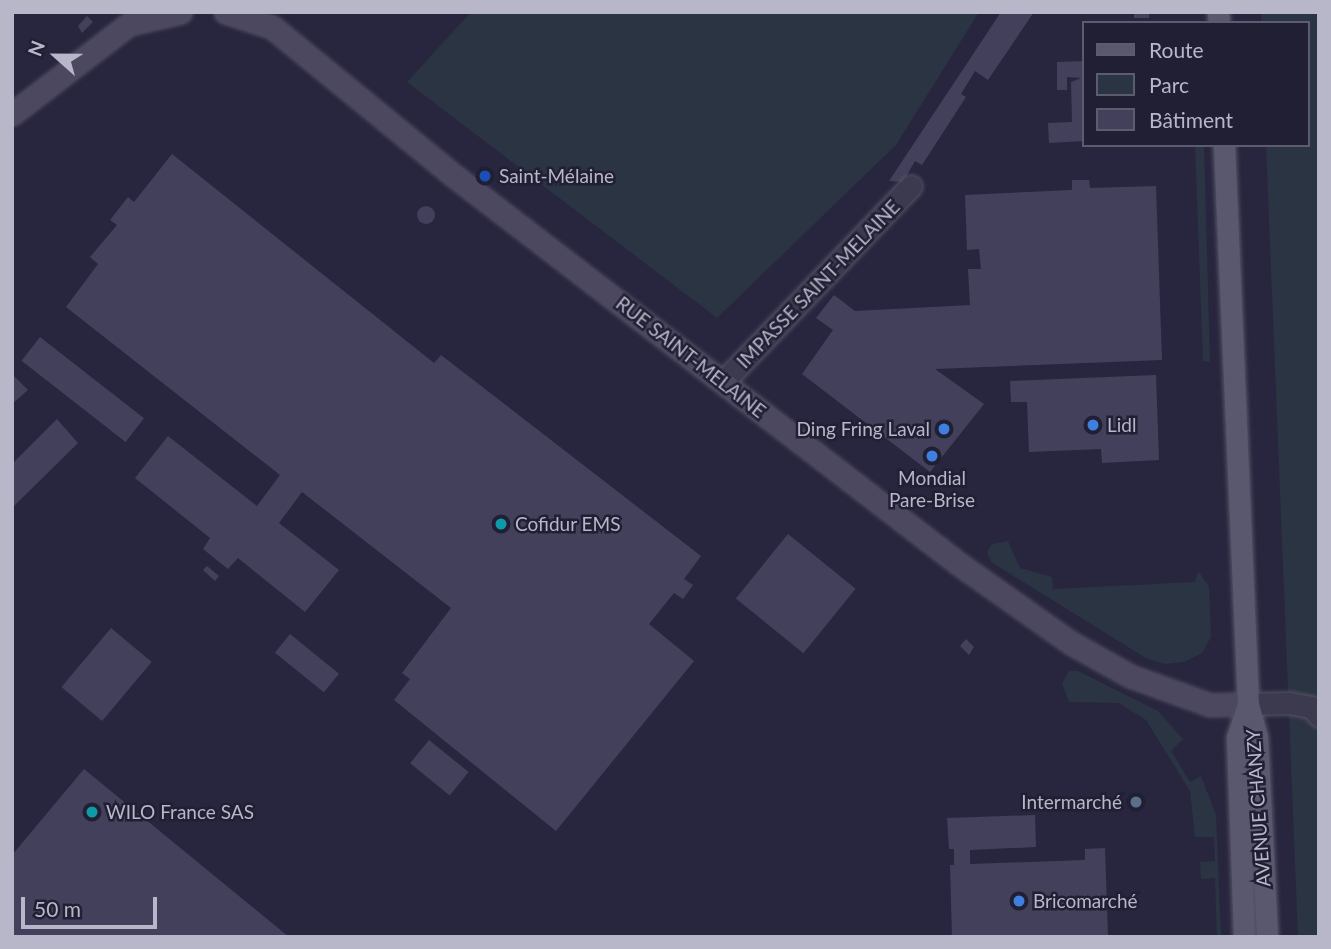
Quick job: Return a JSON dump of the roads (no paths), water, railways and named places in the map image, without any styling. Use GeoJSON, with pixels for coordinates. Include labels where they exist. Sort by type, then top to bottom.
{"type":"FeatureCollection","features":[{"type":"Feature","properties":{"kind":"main road"},"geometry":{"type":"LineString","coordinates":[[12,114],[129,24],[181,12]]}},
{"type":"Feature","properties":{"kind":"main road","name":"RUE SAINT-MELAINE"},"geometry":{"type":"LineString","coordinates":[[225,12],[282,34],[453,175],[959,564],[1071,643],[1129,676],[1199,701],[1248,704]]}},
{"type":"Feature","properties":{"kind":"main road"},"geometry":{"type":"LineString","coordinates":[[1224,147],[1248,704]]}},
{"type":"Feature","properties":{"kind":"main road","name":"AVENUE CHANZY"},"geometry":{"type":"LineString","coordinates":[[1244,937],[1237,738],[1248,704]]}},
{"type":"Feature","properties":{"kind":"main road","name":"AVENUE CHANZY"},"geometry":{"type":"LineString","coordinates":[[1248,704],[1256,738],[1267,937]]}},
{"type":"Feature","properties":{"kind":"street","name":"IMPASSE SAINT-MELAINE"},"geometry":{"type":"LineString","coordinates":[[724,381],[911,186]]}},
{"type":"Feature","properties":{"kind":"street"},"geometry":{"type":"LineString","coordinates":[[1248,704],[1289,703],[1311,707],[1319,716]]}},
{"type":"Feature","properties":{"kind":"place","name":"Saint-Mélaine"},"geometry":{"type":"Point","coordinates":[485,176]}},
{"type":"Feature","properties":{"kind":"place","name":"Lidl"},"geometry":{"type":"Point","coordinates":[1093,425]}},
{"type":"Feature","properties":{"kind":"place","name":"Ding Fring Laval"},"geometry":{"type":"Point","coordinates":[944,429]}},
{"type":"Feature","properties":{"kind":"place","name":"Mondial Pare-Brise"},"geometry":{"type":"Point","coordinates":[932,456]}},
{"type":"Feature","properties":{"kind":"place","name":"Cofidur EMS"},"geometry":{"type":"Point","coordinates":[501,524]}},
{"type":"Feature","properties":{"kind":"place","name":"Intermarché"},"geometry":{"type":"Point","coordinates":[1136,802]}},
{"type":"Feature","properties":{"kind":"place","name":"WILO France SAS"},"geometry":{"type":"Point","coordinates":[92,812]}},
{"type":"Feature","properties":{"kind":"place","name":"Bricomarché"},"geometry":{"type":"Point","coordinates":[1019,901]}}]}
